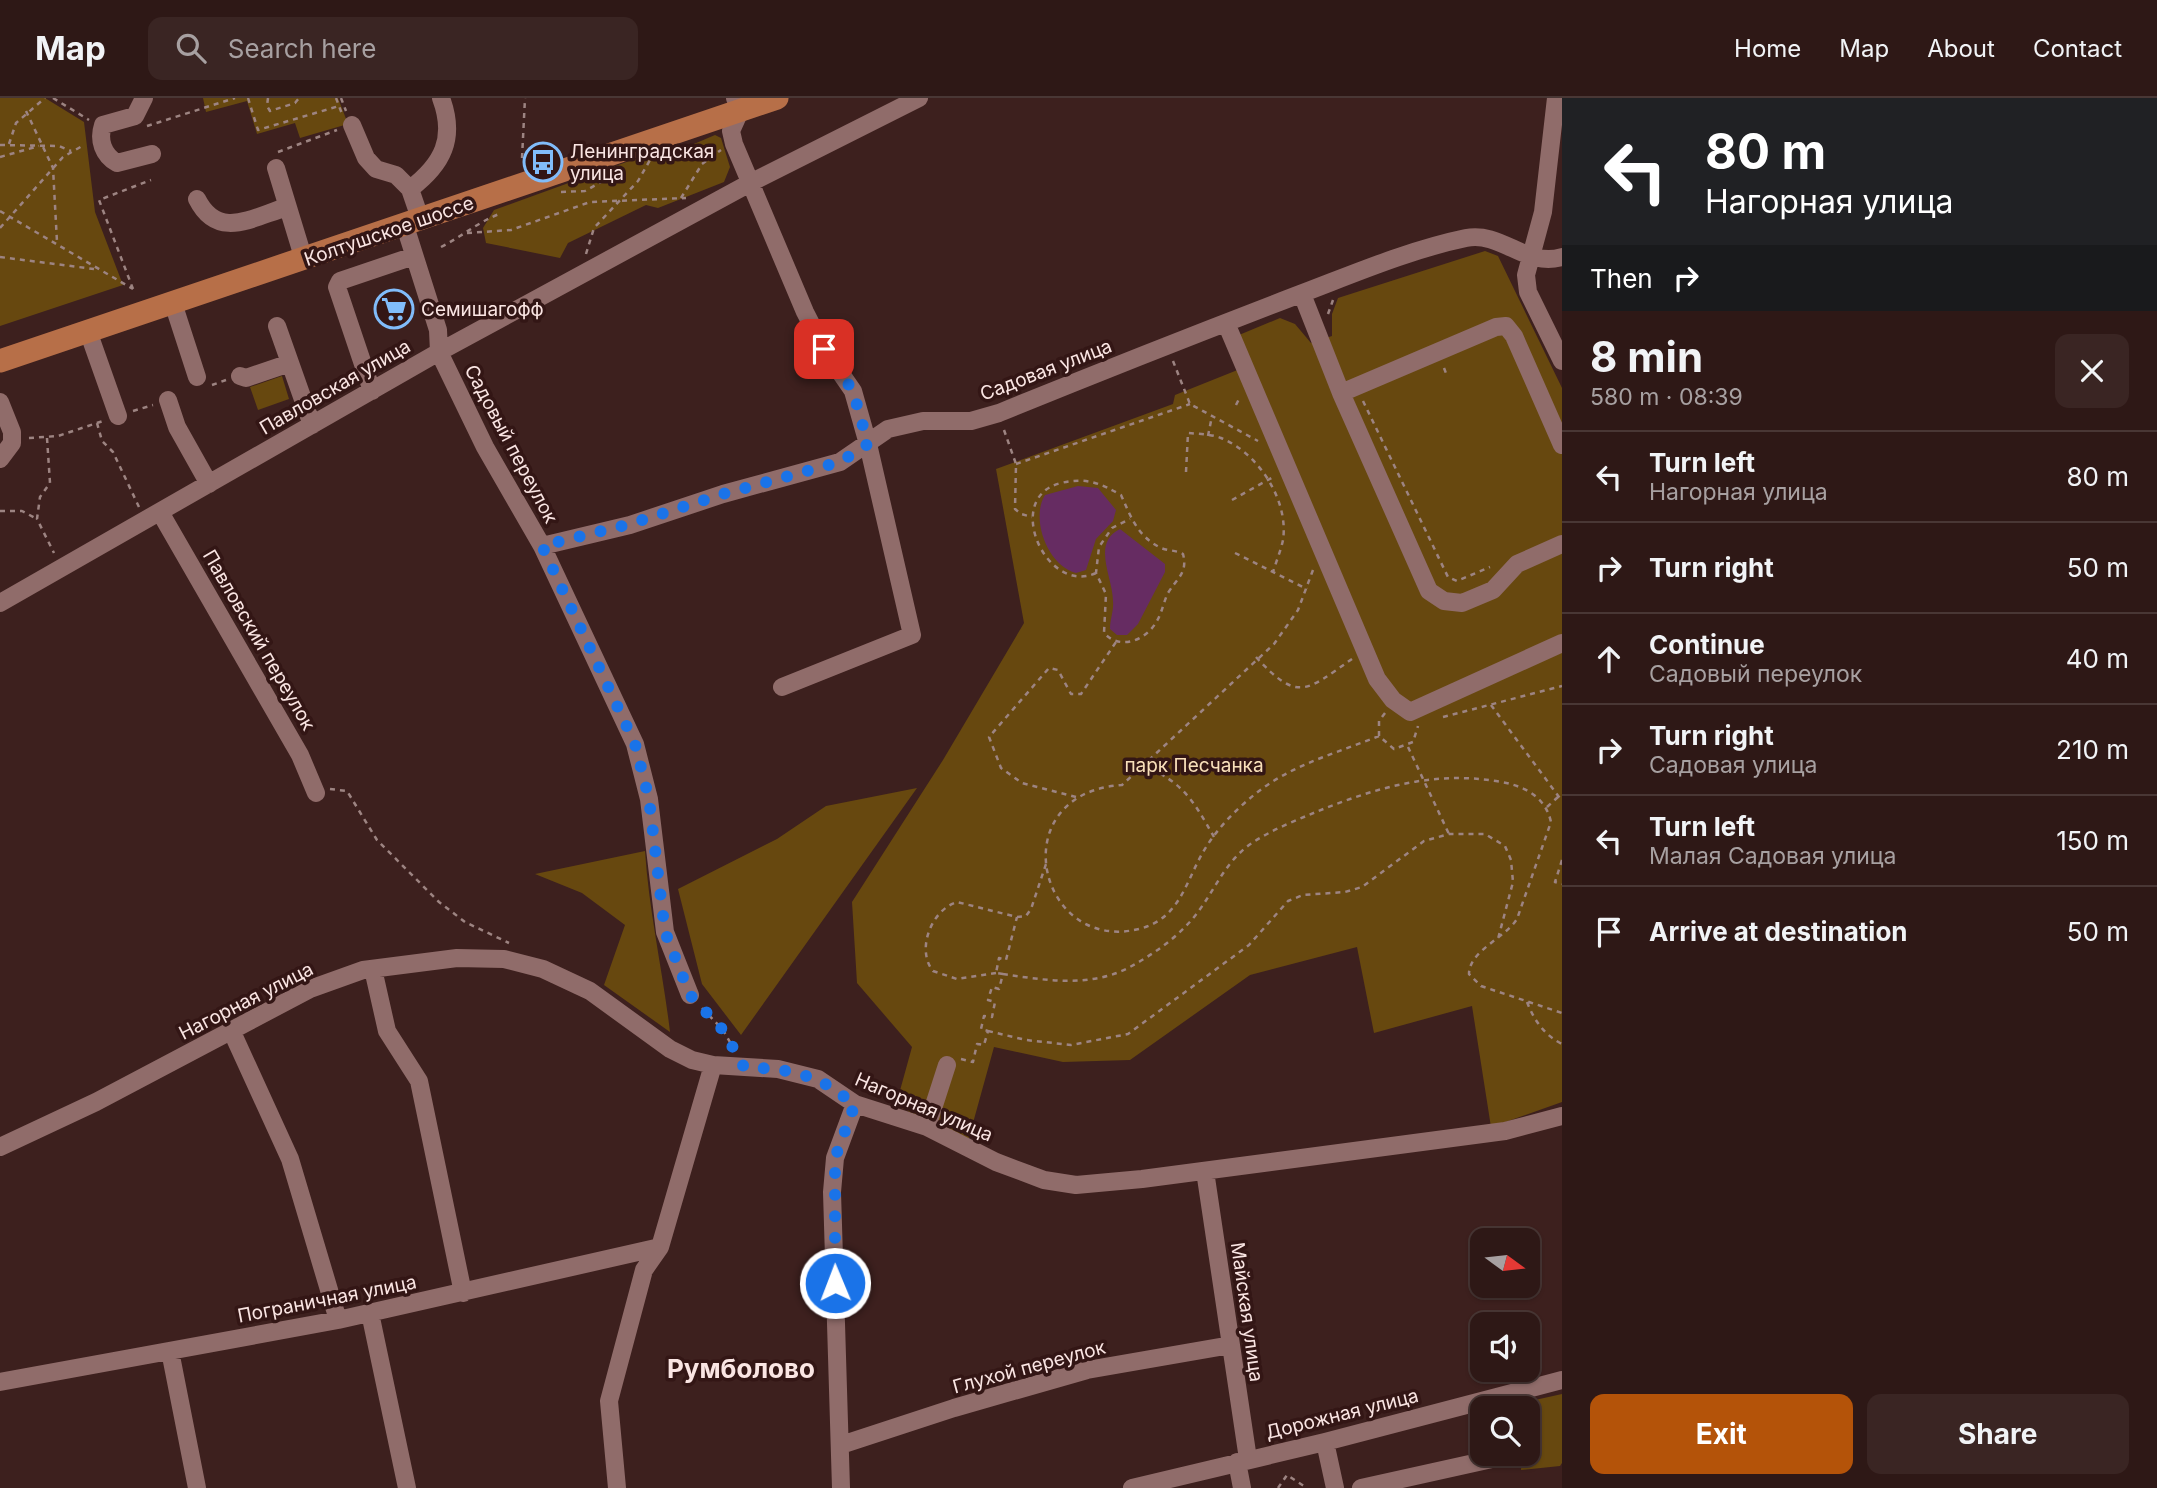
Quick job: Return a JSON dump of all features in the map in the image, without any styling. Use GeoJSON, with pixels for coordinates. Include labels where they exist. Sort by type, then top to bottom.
{"type":"FeatureCollection","features":[{"type":"Feature","properties":{"kind":"main road","name":"Колтушское шоссе"},"geometry":{"type":"LineString","coordinates":[[0,361],[413,223],[738,104],[777,98]]}},
{"type":"Feature","properties":{"kind":"street"},"geometry":{"type":"LineString","coordinates":[[145,98],[135,116],[102,132],[108,158],[117,163],[152,154]]}},
{"type":"Feature","properties":{"kind":"street"},"geometry":{"type":"LineString","coordinates":[[352,125],[366,158],[376,169],[396,176],[410,189],[430,174],[448,139],[448,119],[441,98]]}},
{"type":"Feature","properties":{"kind":"street","name":"Павловская улица"},"geometry":{"type":"LineString","coordinates":[[0,603],[439,352],[750,183],[919,98]]}},
{"type":"Feature","properties":{"kind":"street"},"geometry":{"type":"LineString","coordinates":[[1556,98],[1543,212],[1526,275],[1528,292],[1562,361]]}},
{"type":"Feature","properties":{"kind":"street"},"geometry":{"type":"LineString","coordinates":[[738,104],[731,131],[750,183],[805,313],[824,349],[853,391],[868,444],[912,635],[782,687]]}},
{"type":"Feature","properties":{"kind":"street"},"geometry":{"type":"LineString","coordinates":[[276,168],[304,260]]}},
{"type":"Feature","properties":{"kind":"street","name":"Садовый переулок"},"geometry":{"type":"LineString","coordinates":[[410,189],[414,256],[438,330],[439,352],[485,447],[542,546],[635,744],[649,799],[665,932],[690,995]]}},
{"type":"Feature","properties":{"kind":"street"},"geometry":{"type":"LineString","coordinates":[[197,200],[204,214],[217,222],[230,225],[287,207]]}},
{"type":"Feature","properties":{"kind":"street","name":"Садовая улица"},"geometry":{"type":"LineString","coordinates":[[542,546],[630,524],[723,494],[840,462],[888,429],[923,421],[971,421],[999,413],[1166,345],[1374,267],[1469,237],[1494,240],[1530,257],[1552,260],[1562,257]]}},
{"type":"Feature","properties":{"kind":"street"},"geometry":{"type":"LineString","coordinates":[[372,391],[337,287],[340,281],[414,256]]}},
{"type":"Feature","properties":{"kind":"street"},"geometry":{"type":"LineString","coordinates":[[1302,294],[1341,393],[1429,591],[1437,598],[1462,603],[1493,590],[1517,564],[1562,544]]}},
{"type":"Feature","properties":{"kind":"street"},"geometry":{"type":"LineString","coordinates":[[173,303],[197,377]]}},
{"type":"Feature","properties":{"kind":"street"},"geometry":{"type":"LineString","coordinates":[[1226,323],[1377,679],[1406,710],[1562,643]]}},
{"type":"Feature","properties":{"kind":"street"},"geometry":{"type":"LineString","coordinates":[[278,326],[312,425]]}},
{"type":"Feature","properties":{"kind":"street"},"geometry":{"type":"LineString","coordinates":[[1341,393],[1496,327],[1506,326],[1514,335],[1562,445]]}},
{"type":"Feature","properties":{"kind":"street"},"geometry":{"type":"LineString","coordinates":[[88,331],[118,416]]}},
{"type":"Feature","properties":{"kind":"street"},"geometry":{"type":"LineString","coordinates":[[240,376],[246,378],[290,363]]}},
{"type":"Feature","properties":{"kind":"street"},"geometry":{"type":"LineString","coordinates":[[167,400],[177,427],[209,484]]}},
{"type":"Feature","properties":{"kind":"street"},"geometry":{"type":"LineString","coordinates":[[0,402],[12,432],[12,443],[0,459]]}},
{"type":"Feature","properties":{"kind":"street","name":"Павловский переулок"},"geometry":{"type":"LineString","coordinates":[[153,516],[300,755],[314,789]]}},
{"type":"Feature","properties":{"kind":"street","name":"Нагорная улица"},"geometry":{"type":"LineString","coordinates":[[0,1147],[96,1102],[310,989],[373,969],[457,958],[504,959],[543,969],[590,991],[670,1049],[692,1060],[713,1065],[778,1069],[818,1079],[855,1104],[927,1127],[996,1162],[1044,1180],[1100,1184],[1505,1131],[1562,1116]]}},
{"type":"Feature","properties":{"kind":"street"},"geometry":{"type":"LineString","coordinates":[[373,969],[387,1031],[419,1081],[463,1293]]}},
{"type":"Feature","properties":{"kind":"street"},"geometry":{"type":"LineString","coordinates":[[232,1032],[290,1159],[338,1320]]}},
{"type":"Feature","properties":{"kind":"street"},"geometry":{"type":"LineString","coordinates":[[617,1488],[609,1401],[643,1270],[660,1247],[713,1065]]}},
{"type":"Feature","properties":{"kind":"street"},"geometry":{"type":"LineString","coordinates":[[927,1127],[947,1065]]}},
{"type":"Feature","properties":{"kind":"street"},"geometry":{"type":"LineString","coordinates":[[841,1488],[832,1192],[835,1158],[855,1104]]}},
{"type":"Feature","properties":{"kind":"street","name":"Майская улица"},"geometry":{"type":"LineString","coordinates":[[1205,1171],[1231,1345],[1242,1488]]}},
{"type":"Feature","properties":{"kind":"street","name":"Пограничная улица"},"geometry":{"type":"LineString","coordinates":[[0,1382],[338,1320],[660,1247]]}},
{"type":"Feature","properties":{"kind":"street"},"geometry":{"type":"LineString","coordinates":[[370,1313],[407,1488]]}},
{"type":"Feature","properties":{"kind":"street","name":"Глухой переулок"},"geometry":{"type":"LineString","coordinates":[[841,1445],[954,1408],[1087,1370],[1231,1345]]}},
{"type":"Feature","properties":{"kind":"street"},"geometry":{"type":"LineString","coordinates":[[170,1351],[197,1488]]}},
{"type":"Feature","properties":{"kind":"street","name":"Дорожная улица"},"geometry":{"type":"LineString","coordinates":[[1132,1488],[1325,1442],[1562,1380]]}},
{"type":"Feature","properties":{"kind":"street"},"geometry":{"type":"LineString","coordinates":[[1325,1442],[1335,1488]]}},
{"type":"Feature","properties":{"kind":"street"},"geometry":{"type":"LineString","coordinates":[[1360,1488],[1470,1464]]}},
{"type":"Feature","properties":{"kind":"path"},"geometry":{"type":"LineString","coordinates":[[9,144],[16,123],[26,111],[45,98]]}},
{"type":"Feature","properties":{"kind":"path"},"geometry":{"type":"LineString","coordinates":[[0,228],[71,151],[102,132],[53,98]]}},
{"type":"Feature","properties":{"kind":"path"},"geometry":{"type":"LineString","coordinates":[[137,129],[235,98]]}},
{"type":"Feature","properties":{"kind":"path"},"geometry":{"type":"LineString","coordinates":[[248,98],[258,130],[339,106]]}},
{"type":"Feature","properties":{"kind":"path"},"geometry":{"type":"LineString","coordinates":[[268,98],[267,106],[270,110],[295,103],[299,98]]}},
{"type":"Feature","properties":{"kind":"path"},"geometry":{"type":"LineString","coordinates":[[276,168],[272,154],[352,125],[341,98]]}},
{"type":"Feature","properties":{"kind":"path"},"geometry":{"type":"LineString","coordinates":[[522,158],[525,98]]}},
{"type":"Feature","properties":{"kind":"path"},"geometry":{"type":"LineString","coordinates":[[26,111],[53,168],[57,243]]}},
{"type":"Feature","properties":{"kind":"path"},"geometry":{"type":"LineString","coordinates":[[0,145],[42,146],[71,151]]}},
{"type":"Feature","properties":{"kind":"path"},"geometry":{"type":"LineString","coordinates":[[0,157],[42,146]]}},
{"type":"Feature","properties":{"kind":"path"},"geometry":{"type":"LineString","coordinates":[[671,226],[681,197],[702,164],[726,146]]}},
{"type":"Feature","properties":{"kind":"path"},"geometry":{"type":"LineString","coordinates":[[581,275],[594,228],[622,199],[653,155],[644,158]]}},
{"type":"Feature","properties":{"kind":"path"},"geometry":{"type":"LineString","coordinates":[[560,192],[585,191],[611,179],[626,166]]}},
{"type":"Feature","properties":{"kind":"path"},"geometry":{"type":"LineString","coordinates":[[0,211],[133,289],[99,200],[151,180]]}},
{"type":"Feature","properties":{"kind":"path"},"geometry":{"type":"LineString","coordinates":[[467,233],[511,230],[590,202],[681,197],[711,204]]}},
{"type":"Feature","properties":{"kind":"path"},"geometry":{"type":"LineString","coordinates":[[441,247],[467,233],[479,221],[502,213]]}},
{"type":"Feature","properties":{"kind":"path"},"geometry":{"type":"LineString","coordinates":[[0,257],[97,269]]}},
{"type":"Feature","properties":{"kind":"path"},"geometry":{"type":"LineString","coordinates":[[1166,345],[1190,404],[1271,449],[1284,461]]}},
{"type":"Feature","properties":{"kind":"path"},"geometry":{"type":"LineString","coordinates":[[1361,399],[1367,404],[1448,577],[1452,581],[1461,580],[1499,563]]}},
{"type":"Feature","properties":{"kind":"path"},"geometry":{"type":"LineString","coordinates":[[1016,464],[1190,404]]}},
{"type":"Feature","properties":{"kind":"path"},"geometry":{"type":"LineString","coordinates":[[999,413],[1016,464],[1014,509],[1032,517]]}},
{"type":"Feature","properties":{"kind":"path"},"geometry":{"type":"LineString","coordinates":[[1208,436],[1212,416]]}},
{"type":"Feature","properties":{"kind":"path"},"geometry":{"type":"LineString","coordinates":[[97,423],[102,441],[113,452],[153,516]]}},
{"type":"Feature","properties":{"kind":"path"},"geometry":{"type":"LineString","coordinates":[[1186,472],[1188,432],[1220,438],[1247,454],[1269,479],[1281,511],[1283,540],[1273,572]]}},
{"type":"Feature","properties":{"kind":"path"},"geometry":{"type":"LineString","coordinates":[[12,443],[32,437],[58,436]]}},
{"type":"Feature","properties":{"kind":"path"},"geometry":{"type":"LineString","coordinates":[[47,438],[50,483],[40,497],[37,519],[62,568]]}},
{"type":"Feature","properties":{"kind":"path"},"geometry":{"type":"LineString","coordinates":[[1096,573],[1075,578],[1054,566],[1040,543],[1032,517],[1033,506],[1042,491],[1078,479],[1102,484],[1121,495],[1130,519],[1155,545],[1182,554],[1185,567],[1168,594],[1154,626],[1136,640],[1116,642],[1108,638],[1102,627],[1106,594],[1096,573],[1102,540],[1118,523],[1130,519]]}},
{"type":"Feature","properties":{"kind":"path"},"geometry":{"type":"LineString","coordinates":[[1232,500],[1269,479]]}},
{"type":"Feature","properties":{"kind":"path"},"geometry":{"type":"LineString","coordinates":[[0,511],[22,511],[37,519]]}},
{"type":"Feature","properties":{"kind":"path"},"geometry":{"type":"LineString","coordinates":[[1235,553],[1308,589]]}},
{"type":"Feature","properties":{"kind":"path"},"geometry":{"type":"LineString","coordinates":[[1313,560],[1308,589],[1286,630],[1122,785],[1103,786],[1076,797],[1065,805],[1054,820],[1047,838],[1046,864],[1059,904],[1074,918],[1093,927],[1117,932],[1142,928],[1171,910],[1187,890],[1202,853],[1254,795],[1300,767],[1379,736]]}},
{"type":"Feature","properties":{"kind":"path"},"geometry":{"type":"LineString","coordinates":[[1076,797],[1022,783],[1001,768],[989,737],[1049,668],[1058,670],[1071,694],[1080,694],[1116,642]]}},
{"type":"Feature","properties":{"kind":"path"},"geometry":{"type":"LineString","coordinates":[[1256,657],[1284,684],[1301,688],[1314,685],[1365,650]]}},
{"type":"Feature","properties":{"kind":"path"},"geometry":{"type":"LineString","coordinates":[[1442,717],[1562,686]]}},
{"type":"Feature","properties":{"kind":"path"},"geometry":{"type":"LineString","coordinates":[[1490,705],[1562,801]]}},
{"type":"Feature","properties":{"kind":"path"},"geometry":{"type":"LineString","coordinates":[[1396,708],[1406,710],[1419,730],[1408,747],[1394,749],[1379,736],[1378,728],[1383,715],[1396,708]]}},
{"type":"Feature","properties":{"kind":"path"},"geometry":{"type":"LineString","coordinates":[[1408,747],[1449,834]]}},
{"type":"Feature","properties":{"kind":"path"},"geometry":{"type":"LineString","coordinates":[[1142,765],[1170,777],[1196,805],[1214,837]]}},
{"type":"Feature","properties":{"kind":"path"},"geometry":{"type":"LineString","coordinates":[[1046,864],[1042,867],[1031,909],[1026,915],[1017,917],[957,902],[945,909],[925,943],[928,964],[945,977],[957,979],[990,971],[1072,981],[1101,978],[1126,968],[1180,932],[1198,912],[1224,870],[1252,843],[1336,804],[1379,789],[1422,779],[1452,776],[1507,783],[1529,791],[1548,807],[1551,822],[1523,906],[1510,930],[1472,961],[1469,975],[1481,986],[1562,1013]]}},
{"type":"Feature","properties":{"kind":"path"},"geometry":{"type":"LineString","coordinates":[[314,789],[347,791],[377,840],[434,897],[465,922],[509,943]]}},
{"type":"Feature","properties":{"kind":"path"},"geometry":{"type":"LineString","coordinates":[[1548,807],[1558,797]]}},
{"type":"Feature","properties":{"kind":"path"},"geometry":{"type":"LineString","coordinates":[[1003,974],[999,989],[992,987],[988,1000],[995,1002],[992,1017],[984,1016],[981,1029],[1026,1040],[1071,1045],[1128,1034],[1250,945],[1289,901],[1303,895],[1345,892],[1362,887],[1424,841],[1449,834],[1485,834],[1496,838],[1508,853],[1513,882],[1498,939]]}},
{"type":"Feature","properties":{"kind":"path"},"geometry":{"type":"LineString","coordinates":[[1562,860],[1555,882],[1562,884]]}},
{"type":"Feature","properties":{"kind":"path"},"geometry":{"type":"LineString","coordinates":[[996,973],[999,958],[1006,960],[1017,917]]}},
{"type":"Feature","properties":{"kind":"path"},"geometry":{"type":"LineString","coordinates":[[690,995],[723,1030],[744,1067]]}},
{"type":"Feature","properties":{"kind":"path"},"geometry":{"type":"LineString","coordinates":[[1527,1002],[1534,1018],[1550,1038],[1562,1044]]}},
{"type":"Feature","properties":{"kind":"path"},"geometry":{"type":"LineString","coordinates":[[947,1065],[950,1055],[972,1062],[977,1044],[984,1045],[988,1031]]}},
{"type":"Feature","properties":{"kind":"path"},"geometry":{"type":"LineString","coordinates":[[1278,1488],[1287,1475],[1307,1488]]}},
{"type":"Feature","properties":{"kind":"green space"},"geometry":{"type":"Polygon","coordinates":[[[0,98],[45,98],[84,122],[95,212],[123,285],[0,326],[0,98]]]}},
{"type":"Feature","properties":{"kind":"green space"},"geometry":{"type":"Polygon","coordinates":[[[203,98],[338,98],[348,124],[300,138],[295,123],[257,134],[247,101],[206,112],[203,98]]]}},
{"type":"Feature","properties":{"kind":"green space"},"geometry":{"type":"Polygon","coordinates":[[[715,135],[721,138],[730,167],[724,182],[658,208],[646,205],[568,243],[560,258],[486,243],[483,228],[494,210],[643,156],[654,161],[715,135]]]}},
{"type":"Feature","properties":{"kind":"green space","name":"парк Песчанка"},"geometry":{"type":"Polygon","coordinates":[[[1485,251],[1498,256],[1562,388],[1562,1102],[1491,1127],[1472,1006],[1374,1033],[1357,947],[1250,975],[1130,1060],[1063,1062],[994,1047],[968,1141],[896,1105],[912,1047],[857,983],[852,902],[943,760],[1024,623],[996,469],[1173,404],[1175,395],[1250,365],[1239,335],[1280,318],[1295,324],[1311,343],[1332,336],[1332,314],[1338,298],[1485,251]]]}},
{"type":"Feature","properties":{"kind":"green space"},"geometry":{"type":"Polygon","coordinates":[[[282,376],[289,399],[258,410],[250,387],[282,376]]]}},
{"type":"Feature","properties":{"kind":"green space"},"geometry":{"type":"Polygon","coordinates":[[[917,788],[741,1035],[702,984],[678,889],[777,839],[826,806],[917,788]]]}},
{"type":"Feature","properties":{"kind":"green space"},"geometry":{"type":"Polygon","coordinates":[[[645,851],[670,1032],[604,985],[625,925],[582,893],[535,874],[645,851]]]}},
{"type":"Feature","properties":{"kind":"green space"},"geometry":{"type":"Polygon","coordinates":[[[1562,1394],[1562,1463],[1560,1466],[1521,1470],[1521,1466],[1540,1466],[1540,1399],[1562,1394]]]}},
{"type":"Feature","properties":{"kind":"shaded area"},"geometry":{"type":"Polygon","coordinates":[[[1078,486],[1098,488],[1116,510],[1113,521],[1096,539],[1086,570],[1076,573],[1066,569],[1050,552],[1044,540],[1040,516],[1045,495],[1078,486]]]}},
{"type":"Feature","properties":{"kind":"shaded area"},"geometry":{"type":"Polygon","coordinates":[[[1120,529],[1165,564],[1165,572],[1138,624],[1127,635],[1117,635],[1110,629],[1113,601],[1105,552],[1111,535],[1120,529]]]}},
{"type":"Feature","properties":{"kind":"place","name":"Ленинградская улица"},"geometry":{"type":"Point","coordinates":[543,162]}},
{"type":"Feature","properties":{"kind":"place","name":"Семишагофф"},"geometry":{"type":"Point","coordinates":[394,309]}},
{"type":"Feature","properties":{"kind":"district","name":"Румболово"},"geometry":{"type":"Point","coordinates":[741,1368]}},
{"type":"Feature","properties":{"kind":"route"},"geometry":{"type":"LineString","coordinates":[[824,349],[853,391],[868,444],[840,462],[723,494],[630,524],[542,546],[635,744],[649,799],[665,932],[690,995],[723,1030],[744,1067],[778,1069],[818,1079],[855,1104],[835,1158],[832,1192],[835,1283]]}}]}
